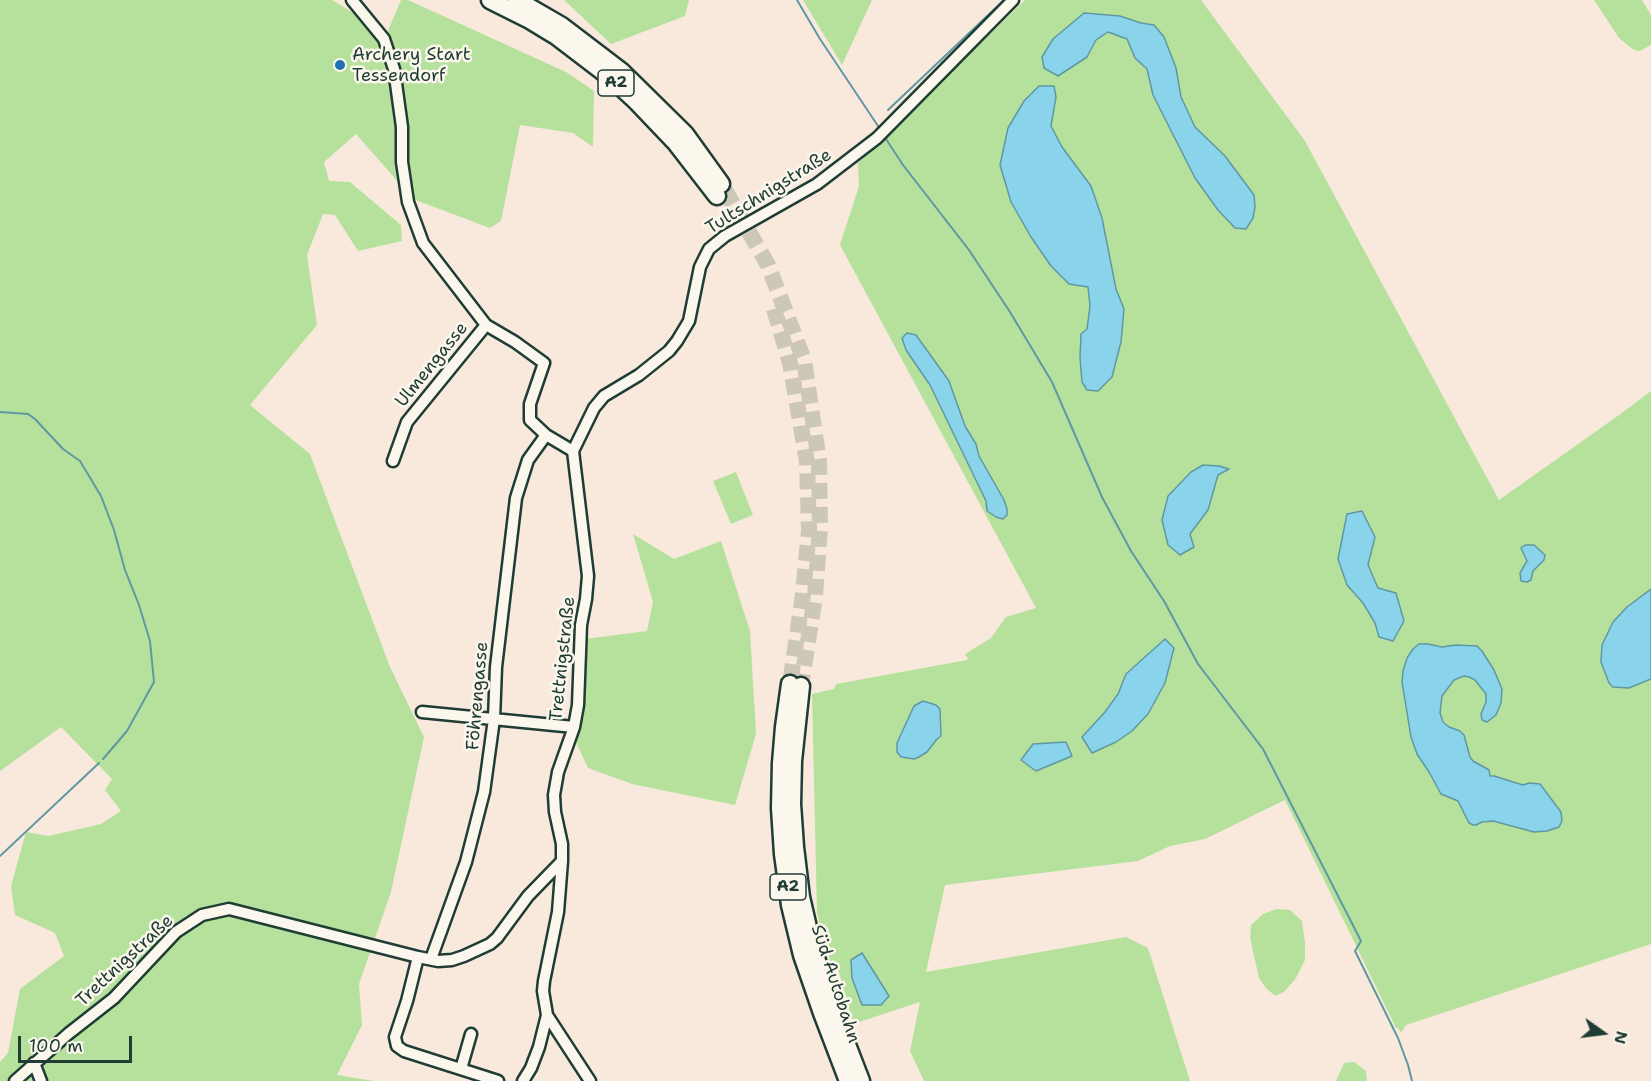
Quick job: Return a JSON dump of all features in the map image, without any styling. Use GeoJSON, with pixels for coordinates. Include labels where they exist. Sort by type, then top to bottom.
{"type":"FeatureCollection","features":[{"type":"Feature","properties":{"kind":"highway","name":"A2"},"geometry":{"type":"LineString","coordinates":[[490,0],[556,36],[610,78],[635,100],[721,193],[685,134],[621,71],[562,26],[518,0]]}},
{"type":"Feature","properties":{"kind":"highway","name":"Süd Autobahn"},"geometry":{"type":"LineString","coordinates":[[848,1081],[802,955],[787,885],[780,808],[784,727],[795,685],[792,804],[801,897],[813,949],[861,1081]]}},
{"type":"Feature","properties":{"kind":"street"},"geometry":{"type":"LineString","coordinates":[[352,0],[384,39],[394,69],[402,127],[402,162],[408,202],[423,243],[486,326],[515,342],[544,363],[530,404],[530,420],[546,435],[573,451]]}},
{"type":"Feature","properties":{"kind":"street","name":"Tultschnigstraße"},"geometry":{"type":"LineString","coordinates":[[573,451],[594,408],[604,396],[639,375],[669,351],[677,341],[689,321],[700,267],[709,249],[725,236],[817,184],[877,138],[1013,0]]}},
{"type":"Feature","properties":{"kind":"street","name":"Ulmengasse"},"geometry":{"type":"LineString","coordinates":[[393,461],[407,422],[486,326]]}},
{"type":"Feature","properties":{"kind":"street","name":"Föhrengasse"},"geometry":{"type":"LineString","coordinates":[[430,959],[458,888],[480,810],[487,778],[494,719],[496,667],[516,498],[528,460],[546,435]]}},
{"type":"Feature","properties":{"kind":"street","name":"Trettnigstraße"},"geometry":{"type":"LineString","coordinates":[[15,1081],[68,1034],[114,998],[176,933],[202,915],[229,909],[418,957],[445,961],[458,959],[490,944],[496,938],[528,896],[562,861],[562,844],[554,795],[558,772],[574,727],[579,695],[581,625],[588,576],[573,451]]}},
{"type":"Feature","properties":{"kind":"street"},"geometry":{"type":"LineString","coordinates":[[422,712],[574,727]]}},
{"type":"Feature","properties":{"kind":"street"},"geometry":{"type":"LineString","coordinates":[[523,1081],[539,1047],[547,1015],[543,991],[558,912],[562,861]]}},
{"type":"Feature","properties":{"kind":"street"},"geometry":{"type":"LineString","coordinates":[[418,957],[395,1037],[397,1046],[404,1051],[498,1081]]}},
{"type":"Feature","properties":{"kind":"street"},"geometry":{"type":"LineString","coordinates":[[547,1015],[590,1081]]}},
{"type":"Feature","properties":{"kind":"street"},"geometry":{"type":"LineString","coordinates":[[461,1070],[471,1034]]}},
{"type":"Feature","properties":{"kind":"street"},"geometry":{"type":"LineString","coordinates":[[34,1064],[41,1081]]}},
{"type":"Feature","properties":{"kind":"green space"},"geometry":{"type":"Polygon","coordinates":[[[0,0],[332,0],[387,33],[401,0],[408,0],[566,72],[594,91],[593,147],[573,133],[520,125],[501,221],[490,228],[413,199],[356,134],[324,162],[329,181],[350,182],[401,225],[402,241],[358,251],[335,215],[323,214],[307,255],[317,325],[250,405],[310,454],[390,667],[424,737],[391,892],[359,984],[362,1025],[337,1075],[374,1081],[0,1081],[0,1062],[8,1053],[20,989],[64,956],[55,933],[15,915],[11,886],[26,832],[48,836],[101,824],[121,811],[105,790],[112,779],[61,727],[0,771],[0,0]]]}},
{"type":"Feature","properties":{"kind":"green space"},"geometry":{"type":"Polygon","coordinates":[[[564,0],[689,0],[685,16],[611,44],[564,0]]]}},
{"type":"Feature","properties":{"kind":"green space"},"geometry":{"type":"Polygon","coordinates":[[[803,0],[872,0],[842,65],[803,0]]]}},
{"type":"Feature","properties":{"kind":"green space"},"geometry":{"type":"Polygon","coordinates":[[[1025,0],[1201,0],[1305,141],[1499,500],[1651,391],[1651,944],[1406,1025],[1401,1033],[1396,1028],[1285,800],[1205,839],[1170,846],[1138,861],[945,885],[926,972],[1126,937],[1148,948],[1190,1081],[924,1081],[910,1051],[920,1002],[853,1024],[837,965],[832,967],[817,913],[812,694],[834,689],[836,684],[967,660],[965,654],[991,638],[1006,617],[1036,608],[840,245],[859,186],[858,163],[1025,0]]]}},
{"type":"Feature","properties":{"kind":"green space"},"geometry":{"type":"Polygon","coordinates":[[[1594,0],[1642,0],[1651,15],[1651,45],[1640,51],[1634,50],[1619,38],[1594,0]]]}},
{"type":"Feature","properties":{"kind":"green space"},"geometry":{"type":"Polygon","coordinates":[[[736,472],[753,515],[731,524],[713,481],[736,472]]]}},
{"type":"Feature","properties":{"kind":"green space"},"geometry":{"type":"Polygon","coordinates":[[[633,534],[674,559],[721,541],[750,631],[756,734],[735,805],[632,784],[588,768],[575,740],[584,699],[585,639],[647,631],[653,602],[633,534]]]}},
{"type":"Feature","properties":{"kind":"green space"},"geometry":{"type":"Polygon","coordinates":[[[1277,909],[1290,910],[1302,921],[1305,960],[1296,978],[1284,992],[1275,996],[1259,978],[1250,938],[1251,925],[1263,914],[1277,909]]]}},
{"type":"Feature","properties":{"kind":"green space"},"geometry":{"type":"Polygon","coordinates":[[[1354,1062],[1366,1071],[1367,1081],[1336,1081],[1344,1063],[1354,1062]]]}},
{"type":"Feature","properties":{"kind":"water"},"geometry":{"type":"Polygon","coordinates":[[[1084,13],[1120,16],[1154,25],[1164,37],[1176,68],[1181,97],[1195,127],[1225,156],[1254,195],[1253,218],[1246,229],[1235,228],[1218,210],[1195,178],[1153,95],[1147,69],[1135,58],[1127,39],[1108,32],[1096,40],[1087,57],[1058,76],[1044,68],[1042,57],[1053,39],[1084,13]]]}},
{"type":"Feature","properties":{"kind":"water"},"geometry":{"type":"Polygon","coordinates":[[[1039,86],[1054,86],[1056,97],[1051,126],[1062,147],[1091,186],[1102,218],[1116,289],[1124,309],[1121,342],[1112,377],[1098,391],[1087,390],[1082,382],[1081,334],[1087,329],[1090,306],[1088,287],[1069,284],[1051,266],[1011,202],[1000,165],[1008,128],[1024,101],[1039,86]]]}},
{"type":"Feature","properties":{"kind":"water"},"geometry":{"type":"Polygon","coordinates":[[[907,333],[916,335],[949,381],[965,426],[1004,500],[1007,515],[1003,519],[987,511],[986,501],[930,385],[906,350],[902,338],[907,333]]]}},
{"type":"Feature","properties":{"kind":"water"},"geometry":{"type":"Polygon","coordinates":[[[1203,465],[1229,469],[1218,475],[1208,510],[1190,534],[1194,547],[1180,555],[1168,545],[1162,520],[1168,496],[1191,472],[1203,465]]]}},
{"type":"Feature","properties":{"kind":"water"},"geometry":{"type":"Polygon","coordinates":[[[1362,511],[1375,537],[1368,565],[1378,588],[1396,593],[1404,621],[1393,641],[1379,637],[1375,623],[1363,603],[1347,585],[1338,559],[1347,514],[1362,511]]]}},
{"type":"Feature","properties":{"kind":"water"},"geometry":{"type":"Polygon","coordinates":[[[1525,545],[1534,545],[1545,555],[1544,560],[1533,571],[1531,580],[1527,582],[1521,581],[1520,573],[1527,561],[1521,548],[1525,545]]]}},
{"type":"Feature","properties":{"kind":"water"},"geometry":{"type":"Polygon","coordinates":[[[1651,589],[1651,679],[1629,688],[1613,687],[1609,683],[1601,662],[1602,645],[1613,622],[1627,607],[1651,589]]]}},
{"type":"Feature","properties":{"kind":"water"},"geometry":{"type":"Polygon","coordinates":[[[1165,639],[1174,648],[1165,683],[1148,714],[1132,731],[1116,742],[1092,753],[1082,737],[1118,694],[1126,674],[1165,639]]]}},
{"type":"Feature","properties":{"kind":"water"},"geometry":{"type":"Polygon","coordinates":[[[1419,644],[1442,647],[1477,646],[1482,651],[1502,689],[1501,703],[1496,715],[1487,722],[1482,720],[1481,714],[1486,702],[1486,694],[1475,680],[1464,676],[1454,680],[1442,696],[1440,713],[1443,722],[1464,735],[1470,757],[1489,770],[1490,776],[1523,785],[1540,784],[1561,812],[1562,821],[1559,827],[1534,832],[1493,821],[1473,825],[1469,823],[1458,801],[1441,794],[1417,754],[1411,737],[1402,682],[1407,658],[1419,644]]]}},
{"type":"Feature","properties":{"kind":"water"},"geometry":{"type":"Polygon","coordinates":[[[923,701],[936,705],[940,709],[941,736],[927,752],[919,757],[914,759],[901,757],[897,752],[897,743],[914,706],[923,701]]]}},
{"type":"Feature","properties":{"kind":"water"},"geometry":{"type":"Polygon","coordinates":[[[1066,742],[1072,756],[1036,771],[1021,760],[1033,744],[1066,742]]]}},
{"type":"Feature","properties":{"kind":"water"},"geometry":{"type":"Polygon","coordinates":[[[862,953],[889,996],[881,1005],[862,1005],[852,978],[851,960],[862,953]]]}},
{"type":"Feature","properties":{"kind":"waterway"},"geometry":{"type":"LineString","coordinates":[[797,0],[880,129]]}},
{"type":"Feature","properties":{"kind":"waterway"},"geometry":{"type":"LineString","coordinates":[[888,110],[1004,0]]}},
{"type":"Feature","properties":{"kind":"waterway"},"geometry":{"type":"LineString","coordinates":[[884,136],[903,165],[969,250],[1010,312],[1052,382],[1102,497],[1131,551],[1164,601],[1198,664],[1263,749],[1361,941],[1355,951],[1398,1038],[1412,1081]]}},
{"type":"Feature","properties":{"kind":"waterway"},"geometry":{"type":"LineString","coordinates":[[0,412],[28,414],[63,449],[80,461],[101,496],[150,641],[154,682],[127,731],[103,759]]}},
{"type":"Feature","properties":{"kind":"waterway"},"geometry":{"type":"LineString","coordinates":[[0,856],[99,763]]}},
{"type":"Feature","properties":{"kind":"tunnel"},"geometry":{"type":"LineString","coordinates":[[725,190],[768,265],[804,360],[819,461],[820,527],[815,597],[801,686]]}},
{"type":"Feature","properties":{"kind":"tunnel"},"geometry":{"type":"LineString","coordinates":[[774,309],[790,363],[807,462],[809,530],[803,594],[790,684]]}},
{"type":"Feature","properties":{"kind":"place","name":"Archery Start Tessendorf"},"geometry":{"type":"Point","coordinates":[340,65]}}]}
